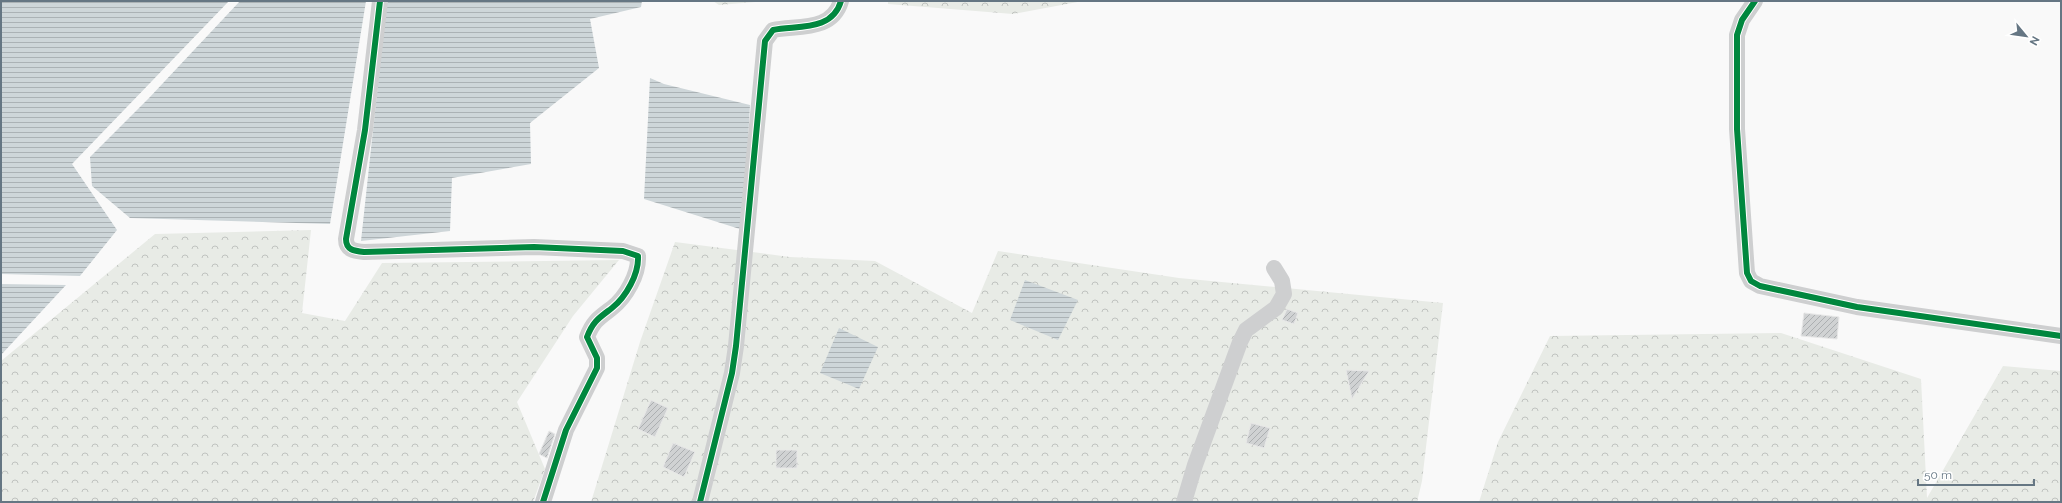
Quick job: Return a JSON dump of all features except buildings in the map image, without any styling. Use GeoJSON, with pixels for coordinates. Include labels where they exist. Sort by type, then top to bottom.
{"type":"FeatureCollection","features":[{"type":"Feature","properties":{"kind":"street"},"geometry":{"type":"LineString","coordinates":[[380,1],[365,130],[346,239],[348,247],[352,250],[364,252],[534,247],[623,251],[638,256],[634,277],[625,292],[613,307],[598,318],[589,330],[587,337],[597,358],[597,368],[566,430],[543,502]]}},
{"type":"Feature","properties":{"kind":"street"},"geometry":{"type":"LineString","coordinates":[[700,502],[732,373],[736,346],[765,41],[773,30],[811,26],[829,20],[836,14],[841,1]]}},
{"type":"Feature","properties":{"kind":"street"},"geometry":{"type":"LineString","coordinates":[[1755,1],[1742,20],[1737,35],[1737,129],[1747,273],[1752,281],[1767,287],[1857,307],[2061,336]]}},
{"type":"Feature","properties":{"kind":"street"},"geometry":{"type":"LineString","coordinates":[[1184,502],[1195,465],[1240,342],[1246,330],[1276,308],[1284,294],[1282,282],[1274,268]]}},
{"type":"Feature","properties":{"kind":"green space"},"geometry":{"type":"Polygon","coordinates":[[[713,1],[768,1],[719,5],[713,1]]]}},
{"type":"Feature","properties":{"kind":"green space"},"geometry":{"type":"Polygon","coordinates":[[[888,1],[1083,1],[1013,14],[888,4],[888,1]]]}},
{"type":"Feature","properties":{"kind":"green space"},"geometry":{"type":"Polygon","coordinates":[[[311,230],[302,313],[345,321],[382,263],[619,260],[573,316],[517,402],[545,469],[533,502],[1,502],[1,361],[155,234],[311,230]]]}},
{"type":"Feature","properties":{"kind":"green space"},"geometry":{"type":"Polygon","coordinates":[[[675,242],[790,257],[875,261],[972,313],[998,251],[1179,278],[1443,303],[1422,481],[1417,502],[591,502],[640,342],[675,242]]]}},
{"type":"Feature","properties":{"kind":"green space"},"geometry":{"type":"Polygon","coordinates":[[[1781,333],[1921,379],[1927,498],[2003,366],[2061,371],[2061,502],[1479,502],[1498,442],[1550,336],[1781,333]]]}},
{"type":"Feature","properties":{"kind":"shaded area"},"geometry":{"type":"Polygon","coordinates":[[[1,1],[229,1],[72,164],[117,230],[80,276],[1,274],[1,1]]]}},
{"type":"Feature","properties":{"kind":"shaded area"},"geometry":{"type":"Polygon","coordinates":[[[240,1],[366,1],[330,224],[130,218],[92,186],[90,157],[149,98],[240,1]]]}},
{"type":"Feature","properties":{"kind":"shaded area"},"geometry":{"type":"Polygon","coordinates":[[[387,1],[642,1],[641,7],[590,19],[599,68],[530,123],[531,164],[452,178],[450,231],[361,241],[387,1]]]}},
{"type":"Feature","properties":{"kind":"shaded area"},"geometry":{"type":"Polygon","coordinates":[[[650,78],[664,84],[750,105],[743,230],[644,199],[650,78]]]}},
{"type":"Feature","properties":{"kind":"shaded area"},"geometry":{"type":"Polygon","coordinates":[[[1025,280],[1078,300],[1058,340],[1010,320],[1025,280]]]}},
{"type":"Feature","properties":{"kind":"shaded area"},"geometry":{"type":"Polygon","coordinates":[[[1,284],[66,285],[1,355],[1,284]]]}},
{"type":"Feature","properties":{"kind":"shaded area"},"geometry":{"type":"Polygon","coordinates":[[[839,328],[878,347],[859,389],[820,373],[839,328]]]}},
{"type":"Feature","properties":{"kind":"cycle path"},"geometry":{"type":"LineString","coordinates":[[380,1],[365,130],[346,239],[346,243],[349,248],[364,252],[534,247],[623,251],[638,256],[638,263],[631,285],[622,298],[597,320],[587,337],[597,358],[597,368],[566,430],[543,502]]}},
{"type":"Feature","properties":{"kind":"cycle path"},"geometry":{"type":"LineString","coordinates":[[700,502],[732,373],[736,346],[765,41],[773,30],[813,25],[830,18],[836,11],[841,1]]}},
{"type":"Feature","properties":{"kind":"cycle path"},"geometry":{"type":"LineString","coordinates":[[1755,1],[1742,20],[1737,35],[1737,129],[1747,273],[1751,281],[1760,286],[1857,307],[2061,336]]}}]}
